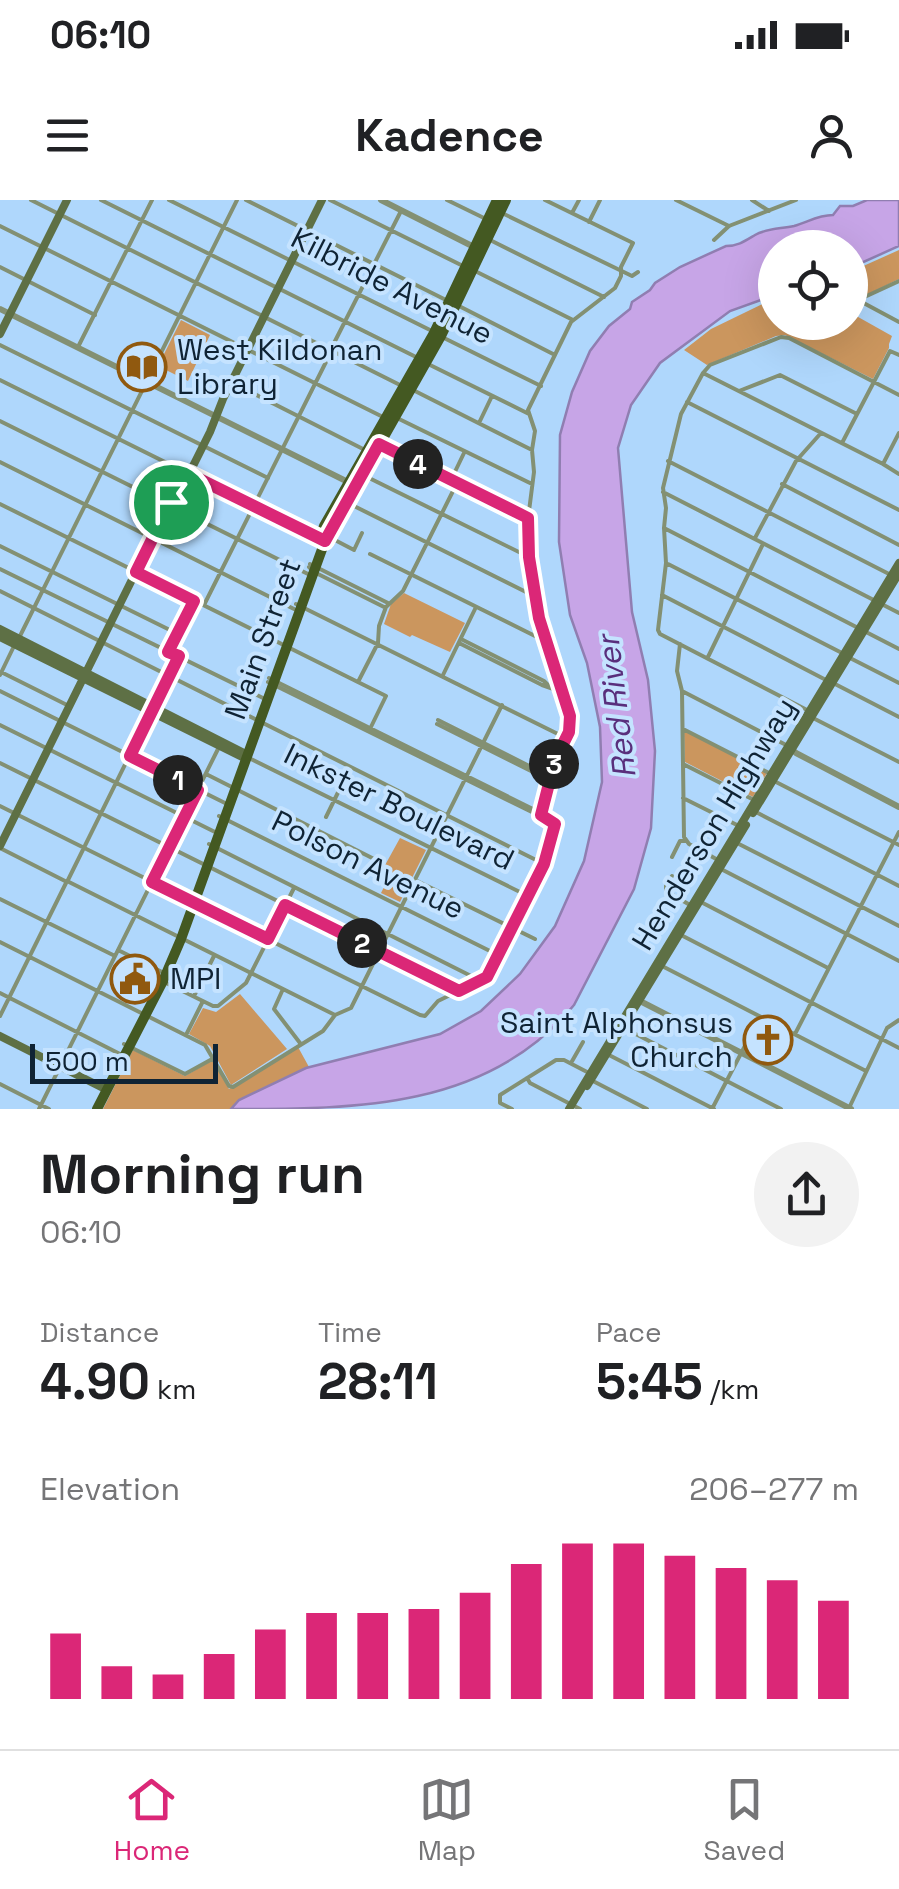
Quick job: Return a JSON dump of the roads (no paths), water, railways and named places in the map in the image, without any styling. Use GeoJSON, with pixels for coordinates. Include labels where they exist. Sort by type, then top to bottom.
{"type":"FeatureCollection","features":[{"type":"Feature","properties":{"kind":"main road"},"geometry":{"type":"LineString","coordinates":[[0,334],[67,200]]}},
{"type":"Feature","properties":{"kind":"main road"},"geometry":{"type":"LineString","coordinates":[[0,848],[322,200]]}},
{"type":"Feature","properties":{"kind":"main road","name":"Main Street"},"geometry":{"type":"LineString","coordinates":[[257,720],[326,533],[453,304],[495,213],[506,200]]}},
{"type":"Feature","properties":{"kind":"main road","name":"Main Street"},"geometry":{"type":"LineString","coordinates":[[326,533],[346,502],[352,484]]}},
{"type":"Feature","properties":{"kind":"main road","name":"Henderson Highway"},"geometry":{"type":"LineString","coordinates":[[574,1108],[620,1026],[896,576],[899,563]]}},
{"type":"Feature","properties":{"kind":"main road","name":"Inkster Boulevard"},"geometry":{"type":"LineString","coordinates":[[0,628],[17,641],[246,756]]}},
{"type":"Feature","properties":{"kind":"main road","name":"Inkster Boulevard"},"geometry":{"type":"LineString","coordinates":[[0,637],[17,641]]}},
{"type":"Feature","properties":{"kind":"main road","name":"Main Street"},"geometry":{"type":"LineString","coordinates":[[94,1109],[162,976],[271,681]]}},
{"type":"Feature","properties":{"kind":"main road","name":"Henderson Highway"},"geometry":{"type":"LineString","coordinates":[[733,840],[756,805]]}},
{"type":"Feature","properties":{"kind":"main road"},"geometry":{"type":"LineString","coordinates":[[0,1036],[104,1088]]}},
{"type":"Feature","properties":{"kind":"street"},"geometry":{"type":"LineString","coordinates":[[31,200],[532,450]]}},
{"type":"Feature","properties":{"kind":"street"},"geometry":{"type":"LineString","coordinates":[[101,200],[529,414]]}},
{"type":"Feature","properties":{"kind":"street"},"geometry":{"type":"LineString","coordinates":[[78,348],[152,200]]}},
{"type":"Feature","properties":{"kind":"street","name":"Kilbride Avenue"},"geometry":{"type":"LineString","coordinates":[[169,200],[540,386]]}},
{"type":"Feature","properties":{"kind":"street"},"geometry":{"type":"LineString","coordinates":[[70,706],[1,674],[237,200]]}},
{"type":"Feature","properties":{"kind":"street"},"geometry":{"type":"LineString","coordinates":[[246,200],[556,355]]}},
{"type":"Feature","properties":{"kind":"street"},"geometry":{"type":"LineString","coordinates":[[330,200],[573,320]]}},
{"type":"Feature","properties":{"kind":"street"},"geometry":{"type":"LineString","coordinates":[[380,200],[478,249]]}},
{"type":"Feature","properties":{"kind":"street"},"geometry":{"type":"LineString","coordinates":[[447,200],[495,213],[621,272],[632,276],[638,272]]}},
{"type":"Feature","properties":{"kind":"street"},"geometry":{"type":"LineString","coordinates":[[541,815],[555,760],[570,722],[534,596],[528,518],[535,431],[529,408],[573,320],[616,286],[633,243],[546,200]]}},
{"type":"Feature","properties":{"kind":"street"},"geometry":{"type":"LineString","coordinates":[[572,213],[579,200]]}},
{"type":"Feature","properties":{"kind":"street"},"geometry":{"type":"LineString","coordinates":[[590,222],[600,200]]}},
{"type":"Feature","properties":{"kind":"street"},"geometry":{"type":"LineString","coordinates":[[676,200],[729,226]]}},
{"type":"Feature","properties":{"kind":"street"},"geometry":{"type":"LineString","coordinates":[[752,200],[769,211]]}},
{"type":"Feature","properties":{"kind":"street"},"geometry":{"type":"LineString","coordinates":[[714,240],[729,226],[796,200]]}},
{"type":"Feature","properties":{"kind":"street"},"geometry":{"type":"LineString","coordinates":[[204,606],[401,211]]}},
{"type":"Feature","properties":{"kind":"street"},"geometry":{"type":"LineString","coordinates":[[0,226],[315,384],[532,484]]}},
{"type":"Feature","properties":{"kind":"street"},"geometry":{"type":"LineString","coordinates":[[484,237],[604,297]]}},
{"type":"Feature","properties":{"kind":"street"},"geometry":{"type":"LineString","coordinates":[[0,267],[95,314]]}},
{"type":"Feature","properties":{"kind":"street"},"geometry":{"type":"LineString","coordinates":[[897,284],[858,300],[899,322]]}},
{"type":"Feature","properties":{"kind":"street"},"geometry":{"type":"LineString","coordinates":[[0,308],[352,484]]}},
{"type":"Feature","properties":{"kind":"street"},"geometry":{"type":"LineString","coordinates":[[899,395],[790,338],[781,337],[710,365],[681,414],[668,460],[663,492],[666,563],[658,630],[899,762]]}},
{"type":"Feature","properties":{"kind":"street"},"geometry":{"type":"LineString","coordinates":[[0,345],[268,478]]}},
{"type":"Feature","properties":{"kind":"street"},"geometry":{"type":"LineString","coordinates":[[842,443],[890,352],[899,355]]}},
{"type":"Feature","properties":{"kind":"street"},"geometry":{"type":"LineString","coordinates":[[703,373],[899,474]]}},
{"type":"Feature","properties":{"kind":"street"},"geometry":{"type":"LineString","coordinates":[[738,391],[780,375],[857,414]]}},
{"type":"Feature","properties":{"kind":"street"},"geometry":{"type":"LineString","coordinates":[[0,380],[254,506],[326,533],[354,550],[362,533]]}},
{"type":"Feature","properties":{"kind":"street"},"geometry":{"type":"LineString","coordinates":[[231,382],[528,518]]}},
{"type":"Feature","properties":{"kind":"street"},"geometry":{"type":"LineString","coordinates":[[479,423],[492,396]]}},
{"type":"Feature","properties":{"kind":"street"},"geometry":{"type":"LineString","coordinates":[[688,402],[899,510]]}},
{"type":"Feature","properties":{"kind":"street"},"geometry":{"type":"LineString","coordinates":[[0,421],[237,539],[387,605]]}},
{"type":"Feature","properties":{"kind":"street"},"geometry":{"type":"LineString","coordinates":[[754,540],[798,458],[821,433]]}},
{"type":"Feature","properties":{"kind":"street"},"geometry":{"type":"LineString","coordinates":[[883,464],[899,433]]}},
{"type":"Feature","properties":{"kind":"street"},"geometry":{"type":"LineString","coordinates":[[358,682],[378,644],[387,605],[404,590],[442,514],[464,451]]}},
{"type":"Feature","properties":{"kind":"street"},"geometry":{"type":"LineString","coordinates":[[668,460],[896,576]]}},
{"type":"Feature","properties":{"kind":"street"},"geometry":{"type":"LineString","coordinates":[[0,462],[566,738]]}},
{"type":"Feature","properties":{"kind":"street"},"geometry":{"type":"LineString","coordinates":[[359,473],[529,557]]}},
{"type":"Feature","properties":{"kind":"street"},"geometry":{"type":"LineString","coordinates":[[782,484],[899,545]]}},
{"type":"Feature","properties":{"kind":"street"},"geometry":{"type":"LineString","coordinates":[[663,492],[899,613]]}},
{"type":"Feature","properties":{"kind":"street"},"geometry":{"type":"LineString","coordinates":[[346,502],[534,596]]}},
{"type":"Feature","properties":{"kind":"street"},"geometry":{"type":"LineString","coordinates":[[0,504],[386,696],[370,730]]}},
{"type":"Feature","properties":{"kind":"street"},"geometry":{"type":"LineString","coordinates":[[664,528],[899,649]]}},
{"type":"Feature","properties":{"kind":"street"},"geometry":{"type":"LineString","coordinates":[[707,658],[764,544]]}},
{"type":"Feature","properties":{"kind":"street"},"geometry":{"type":"LineString","coordinates":[[0,546],[178,634]]}},
{"type":"Feature","properties":{"kind":"street"},"geometry":{"type":"LineString","coordinates":[[370,554],[544,640]]}},
{"type":"Feature","properties":{"kind":"street"},"geometry":{"type":"LineString","coordinates":[[666,563],[899,683]]}},
{"type":"Feature","properties":{"kind":"street"},"geometry":{"type":"LineString","coordinates":[[0,568],[263,698]]}},
{"type":"Feature","properties":{"kind":"street"},"geometry":{"type":"LineString","coordinates":[[0,591],[544,864]]}},
{"type":"Feature","properties":{"kind":"street"},"geometry":{"type":"LineString","coordinates":[[662,595],[899,717]]}},
{"type":"Feature","properties":{"kind":"street"},"geometry":{"type":"LineString","coordinates":[[168,652],[194,601]]}},
{"type":"Feature","properties":{"kind":"street"},"geometry":{"type":"LineString","coordinates":[[442,676],[476,607]]}},
{"type":"Feature","properties":{"kind":"street"},"geometry":{"type":"LineString","coordinates":[[460,641],[562,692]]}},
{"type":"Feature","properties":{"kind":"street"},"geometry":{"type":"LineString","coordinates":[[680,644],[677,671],[682,691],[686,841]]}},
{"type":"Feature","properties":{"kind":"street"},"geometry":{"type":"LineString","coordinates":[[0,1016],[179,656]]}},
{"type":"Feature","properties":{"kind":"street"},"geometry":{"type":"LineString","coordinates":[[0,806],[425,1016],[438,1001],[487,977],[544,864],[555,824],[539,812],[271,681]]}},
{"type":"Feature","properties":{"kind":"street"},"geometry":{"type":"LineString","coordinates":[[0,691],[226,804]]}},
{"type":"Feature","properties":{"kind":"street"},"geometry":{"type":"LineString","coordinates":[[682,691],[899,806]]}},
{"type":"Feature","properties":{"kind":"street"},"geometry":{"type":"LineString","coordinates":[[0,942],[205,1045],[230,1088],[351,1008],[502,705]]}},
{"type":"Feature","properties":{"kind":"street"},"geometry":{"type":"LineString","coordinates":[[438,722],[550,778]]}},
{"type":"Feature","properties":{"kind":"street"},"geometry":{"type":"LineString","coordinates":[[0,724],[216,832]]}},
{"type":"Feature","properties":{"kind":"street"},"geometry":{"type":"LineString","coordinates":[[683,729],[896,844]]}},
{"type":"Feature","properties":{"kind":"street"},"geometry":{"type":"LineString","coordinates":[[40,1107],[222,744]]}},
{"type":"Feature","properties":{"kind":"street","name":"Inkster Boulevard"},"geometry":{"type":"LineString","coordinates":[[246,756],[528,896]]}},
{"type":"Feature","properties":{"kind":"street"},"geometry":{"type":"LineString","coordinates":[[0,763],[459,991]]}},
{"type":"Feature","properties":{"kind":"street"},"geometry":{"type":"LineString","coordinates":[[683,764],[899,886]]}},
{"type":"Feature","properties":{"kind":"street"},"geometry":{"type":"LineString","coordinates":[[326,817],[350,767]]}},
{"type":"Feature","properties":{"kind":"street"},"geometry":{"type":"LineString","coordinates":[[206,774],[382,863]]}},
{"type":"Feature","properties":{"kind":"street"},"geometry":{"type":"LineString","coordinates":[[683,798],[739,826]]}},
{"type":"Feature","properties":{"kind":"street","name":"Polson Avenue"},"geometry":{"type":"LineString","coordinates":[[222,817],[498,955]]}},
{"type":"Feature","properties":{"kind":"street"},"geometry":{"type":"LineString","coordinates":[[795,1034],[899,832]]}},
{"type":"Feature","properties":{"kind":"street"},"geometry":{"type":"LineString","coordinates":[[733,840],[899,926]]}},
{"type":"Feature","properties":{"kind":"street"},"geometry":{"type":"LineString","coordinates":[[672,857],[680,841],[686,841],[719,864],[899,961]]}},
{"type":"Feature","properties":{"kind":"street"},"geometry":{"type":"LineString","coordinates":[[211,845],[481,981]]}},
{"type":"Feature","properties":{"kind":"street"},"geometry":{"type":"LineString","coordinates":[[0,848],[335,1015]]}},
{"type":"Feature","properties":{"kind":"street"},"geometry":{"type":"LineString","coordinates":[[672,876],[666,891],[829,968]]}},
{"type":"Feature","properties":{"kind":"street"},"geometry":{"type":"LineString","coordinates":[[415,880],[534,939]]}},
{"type":"Feature","properties":{"kind":"street"},"geometry":{"type":"LineString","coordinates":[[118,950],[194,996],[218,1006],[246,983],[294,888]]}},
{"type":"Feature","properties":{"kind":"street"},"geometry":{"type":"LineString","coordinates":[[0,900],[115,956]]}},
{"type":"Feature","properties":{"kind":"street"},"geometry":{"type":"LineString","coordinates":[[677,933],[899,1048]]}},
{"type":"Feature","properties":{"kind":"street"},"geometry":{"type":"LineString","coordinates":[[194,996],[215,955]]}},
{"type":"Feature","properties":{"kind":"street"},"geometry":{"type":"LineString","coordinates":[[658,964],[866,1072]]}},
{"type":"Feature","properties":{"kind":"street"},"geometry":{"type":"LineString","coordinates":[[283,989],[274,1010],[301,1044]]}},
{"type":"Feature","properties":{"kind":"street"},"geometry":{"type":"LineString","coordinates":[[0,993],[77,1032],[185,1074],[214,1058]]}},
{"type":"Feature","properties":{"kind":"street"},"geometry":{"type":"LineString","coordinates":[[637,1000],[849,1109],[888,1028],[899,1020]]}},
{"type":"Feature","properties":{"kind":"street"},"geometry":{"type":"LineString","coordinates":[[186,1035],[203,1001]]}},
{"type":"Feature","properties":{"kind":"street"},"geometry":{"type":"LineString","coordinates":[[604,1053],[713,1109],[760,1016]]}},
{"type":"Feature","properties":{"kind":"street"},"geometry":{"type":"LineString","coordinates":[[620,1026],[782,1109]]}},
{"type":"Feature","properties":{"kind":"street"},"geometry":{"type":"LineString","coordinates":[[571,1063],[584,1042]]}},
{"type":"Feature","properties":{"kind":"street"},"geometry":{"type":"LineString","coordinates":[[512,1109],[500,1103],[499,1096],[557,1060],[571,1063],[647,1109]]}},
{"type":"Feature","properties":{"kind":"street"},"geometry":{"type":"LineString","coordinates":[[527,1078],[530,1084],[574,1108]]}},
{"type":"Feature","properties":{"kind":"street"},"geometry":{"type":"LineString","coordinates":[[0,1084],[50,1109]]}},
{"type":"Feature","properties":{"kind":"water","name":"Red River"},"geometry":{"type":"Polygon","coordinates":[[[867,200],[899,200],[899,246],[868,260],[868,230],[769,230],[833,215],[840,206],[867,200]]]}},
{"type":"Feature","properties":{"kind":"water","name":"Red River"},"geometry":{"type":"Polygon","coordinates":[[[758,234],[758,301],[730,311],[660,363],[631,405],[618,448],[632,612],[648,680],[655,751],[651,828],[634,889],[574,1005],[540,1039],[502,1065],[461,1084],[373,1104],[231,1109],[239,1100],[306,1068],[440,1034],[481,1011],[520,974],[555,926],[584,861],[602,782],[600,727],[587,663],[570,615],[559,542],[560,435],[572,392],[590,351],[609,326],[630,309],[632,302],[680,267],[758,234]]]}},
{"type":"Feature","properties":{"kind":"place","name":"West Kildonan Library"},"geometry":{"type":"Point","coordinates":[142,367]}},
{"type":"Feature","properties":{"kind":"place","name":"MPI"},"geometry":{"type":"Point","coordinates":[135,979]}},
{"type":"Feature","properties":{"kind":"place","name":"Saint Alphonsus Church"},"geometry":{"type":"Point","coordinates":[768,1040]}}]}
